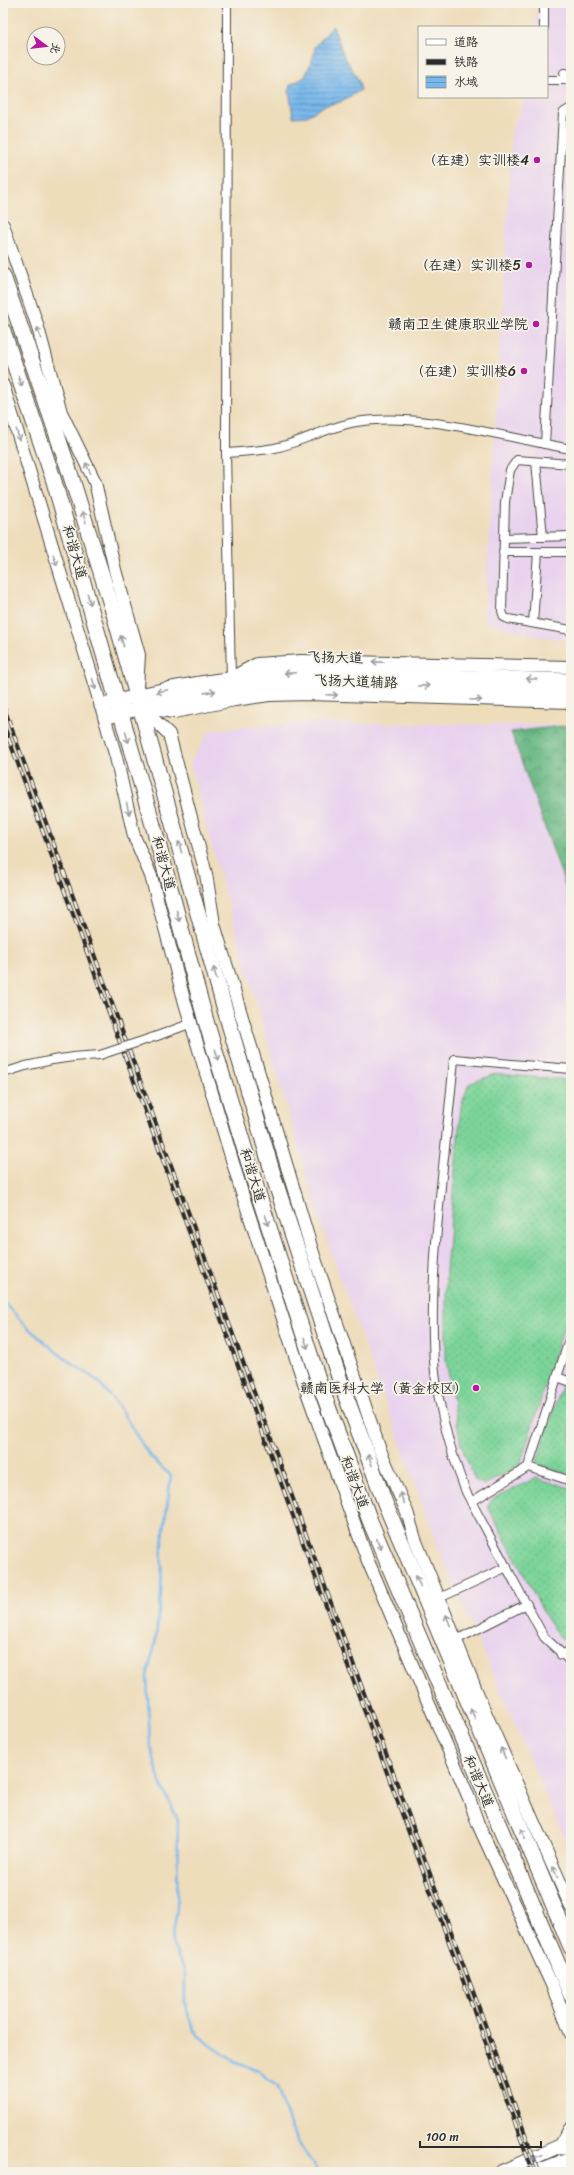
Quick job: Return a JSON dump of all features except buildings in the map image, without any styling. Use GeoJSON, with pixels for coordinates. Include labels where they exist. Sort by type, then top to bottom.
{"type":"FeatureCollection","features":[{"type":"Feature","properties":{"kind":"highway","name":"和谐大道"},"geometry":{"type":"LineString","coordinates":[[3,276],[70,473],[114,614],[225,1010],[275,1181],[340,1380],[385,1503],[433,1601],[571,1947]]}},
{"type":"Feature","properties":{"kind":"highway","name":"和谐大道"},"geometry":{"type":"LineString","coordinates":[[3,331],[53,478],[208,1025],[260,1198],[319,1382],[370,1522],[571,1994]]}},
{"type":"Feature","properties":{"kind":"highway"},"geometry":{"type":"LineString","coordinates":[[566,2143],[571,2130]]}},
{"type":"Feature","properties":{"kind":"main road","name":"飞扬大道"},"geometry":{"type":"LineString","coordinates":[[103,712],[139,701],[231,678],[309,672],[567,679]]}},
{"type":"Feature","properties":{"kind":"main road","name":"飞扬大道"},"geometry":{"type":"LineString","coordinates":[[139,701],[268,684],[322,684],[529,690],[570,699]]}},
{"type":"Feature","properties":{"kind":"main road"},"geometry":{"type":"LineString","coordinates":[[501,2172],[566,2143]]}},
{"type":"Feature","properties":{"kind":"main road"},"geometry":{"type":"LineString","coordinates":[[535,2172],[568,2162]]}},
{"type":"Feature","properties":{"kind":"street"},"geometry":{"type":"LineString","coordinates":[[227,3],[226,453],[231,678]]}},
{"type":"Feature","properties":{"kind":"street"},"geometry":{"type":"LineString","coordinates":[[544,3],[544,26]]}},
{"type":"Feature","properties":{"kind":"street"},"geometry":{"type":"LineString","coordinates":[[548,80],[564,80],[564,73],[571,74]]}},
{"type":"Feature","properties":{"kind":"street"},"geometry":{"type":"LineString","coordinates":[[545,444],[563,113],[571,108]]}},
{"type":"Feature","properties":{"kind":"street"},"geometry":{"type":"LineString","coordinates":[[3,225],[36,324],[61,412],[95,482],[115,570],[139,655],[139,701],[169,734]]}},
{"type":"Feature","properties":{"kind":"street"},"geometry":{"type":"LineString","coordinates":[[3,384],[116,756],[134,836],[151,876],[185,1003],[251,1222],[307,1392],[368,1560],[470,1798],[478,1824],[552,1985],[571,2034]]}},
{"type":"Feature","properties":{"kind":"street"},"geometry":{"type":"LineString","coordinates":[[226,453],[274,448],[327,429],[356,421],[392,420],[421,422],[470,429],[571,449]]}},
{"type":"Feature","properties":{"kind":"street"},"geometry":{"type":"LineString","coordinates":[[571,464],[517,460],[510,470],[505,502],[502,611],[504,617],[533,624],[571,630]]}},
{"type":"Feature","properties":{"kind":"street"},"geometry":{"type":"LineString","coordinates":[[536,462],[543,537]]}},
{"type":"Feature","properties":{"kind":"street"},"geometry":{"type":"LineString","coordinates":[[504,538],[571,536]]}},
{"type":"Feature","properties":{"kind":"street"},"geometry":{"type":"LineString","coordinates":[[503,552],[571,552]]}},
{"type":"Feature","properties":{"kind":"street"},"geometry":{"type":"LineString","coordinates":[[533,624],[538,552]]}},
{"type":"Feature","properties":{"kind":"street","name":"飞扬大道辅路"},"geometry":{"type":"LineString","coordinates":[[231,678],[257,664],[301,661],[571,667]]}},
{"type":"Feature","properties":{"kind":"street","name":"飞扬大道辅路"},"geometry":{"type":"LineString","coordinates":[[139,701],[174,712],[235,700],[289,695],[570,699]]}},
{"type":"Feature","properties":{"kind":"street"},"geometry":{"type":"LineString","coordinates":[[174,712],[170,722],[169,734],[206,874],[214,924],[312,1250],[380,1450],[408,1512],[433,1601],[507,1568]]}},
{"type":"Feature","properties":{"kind":"street"},"geometry":{"type":"LineString","coordinates":[[3,1072],[22,1065],[57,1058],[100,1055],[192,1023]]}},
{"type":"Feature","properties":{"kind":"street"},"geometry":{"type":"LineString","coordinates":[[571,1069],[454,1058],[434,1270],[433,1340],[437,1382],[456,1467],[472,1502],[544,1637],[561,1655],[571,1662]]}},
{"type":"Feature","properties":{"kind":"street"},"geometry":{"type":"LineString","coordinates":[[472,1502],[528,1468],[571,1334]]}},
{"type":"Feature","properties":{"kind":"street"},"geometry":{"type":"LineString","coordinates":[[557,1377],[571,1382]]}},
{"type":"Feature","properties":{"kind":"street"},"geometry":{"type":"LineString","coordinates":[[528,1468],[571,1481]]}},
{"type":"Feature","properties":{"kind":"street"},"geometry":{"type":"LineString","coordinates":[[527,1604],[450,1642],[482,1705],[571,1908]]}},
{"type":"Feature","properties":{"kind":"street"},"geometry":{"type":"LineString","coordinates":[[561,1655],[571,1650]]}},
{"type":"Feature","properties":{"kind":"shaded area","name":"赣南卫生健康职业学院"},"geometry":{"type":"Polygon","coordinates":[[[539,3],[571,3],[571,641],[536,636],[484,622],[512,129],[527,98],[548,98],[548,26],[535,26],[539,3]]]}},
{"type":"Feature","properties":{"kind":"shaded area","name":"赣南医科大学（黄金校区）"},"geometry":{"type":"Polygon","coordinates":[[[298,723],[571,725],[571,1848],[569,1849],[442,1557],[319,1219],[213,851],[190,763],[210,730],[298,723]]]}},
{"type":"Feature","properties":{"kind":"green space"},"geometry":{"type":"Polygon","coordinates":[[[571,725],[571,908],[562,876],[511,732],[571,725]]]}},
{"type":"Feature","properties":{"kind":"green space"},"geometry":{"type":"Polygon","coordinates":[[[495,1074],[571,1080],[571,1305],[520,1465],[484,1485],[475,1480],[461,1445],[446,1360],[446,1271],[461,1106],[469,1084],[495,1074]]]}},
{"type":"Feature","properties":{"kind":"green space"},"geometry":{"type":"Polygon","coordinates":[[[571,1359],[571,1475],[536,1464],[571,1359]]]}},
{"type":"Feature","properties":{"kind":"green space"},"geometry":{"type":"Polygon","coordinates":[[[536,1478],[571,1488],[571,1638],[561,1638],[551,1626],[488,1507],[492,1499],[536,1478]]]}},
{"type":"Feature","properties":{"kind":"water"},"geometry":{"type":"Polygon","coordinates":[[[333,26],[344,56],[358,79],[361,90],[340,102],[324,106],[307,116],[293,117],[289,90],[290,85],[305,77],[313,59],[315,47],[333,26]]]}},
{"type":"Feature","properties":{"kind":"waterway"},"geometry":{"type":"LineString","coordinates":[[3,1301],[28,1328],[64,1358],[98,1381],[119,1407],[149,1455],[171,1476],[162,1545],[161,1595],[155,1644],[147,1676],[150,1744],[160,1782],[178,1820],[177,1908],[172,1942],[185,1974],[185,2002],[193,2030],[214,2048],[234,2061],[258,2070],[277,2087],[291,2127],[302,2149],[319,2172]]}},
{"type":"Feature","properties":{"kind":"railway"},"geometry":{"type":"LineString","coordinates":[[3,705],[539,2172]]}},
{"type":"Feature","properties":{"kind":"railway"},"geometry":{"type":"LineString","coordinates":[[3,723],[533,2172]]}},
{"type":"Feature","properties":{"kind":"place","name":"（在建）实训楼4"},"geometry":{"type":"Point","coordinates":[537,160]}},
{"type":"Feature","properties":{"kind":"place","name":"（在建）实训楼5"},"geometry":{"type":"Point","coordinates":[529,265]}},
{"type":"Feature","properties":{"kind":"place","name":"赣南卫生健康职业学院"},"geometry":{"type":"Point","coordinates":[536,324]}},
{"type":"Feature","properties":{"kind":"place","name":"（在建）实训楼6"},"geometry":{"type":"Point","coordinates":[524,371]}},
{"type":"Feature","properties":{"kind":"place","name":"赣南医科大学（黄金校区）"},"geometry":{"type":"Point","coordinates":[476,1388]}}]}
